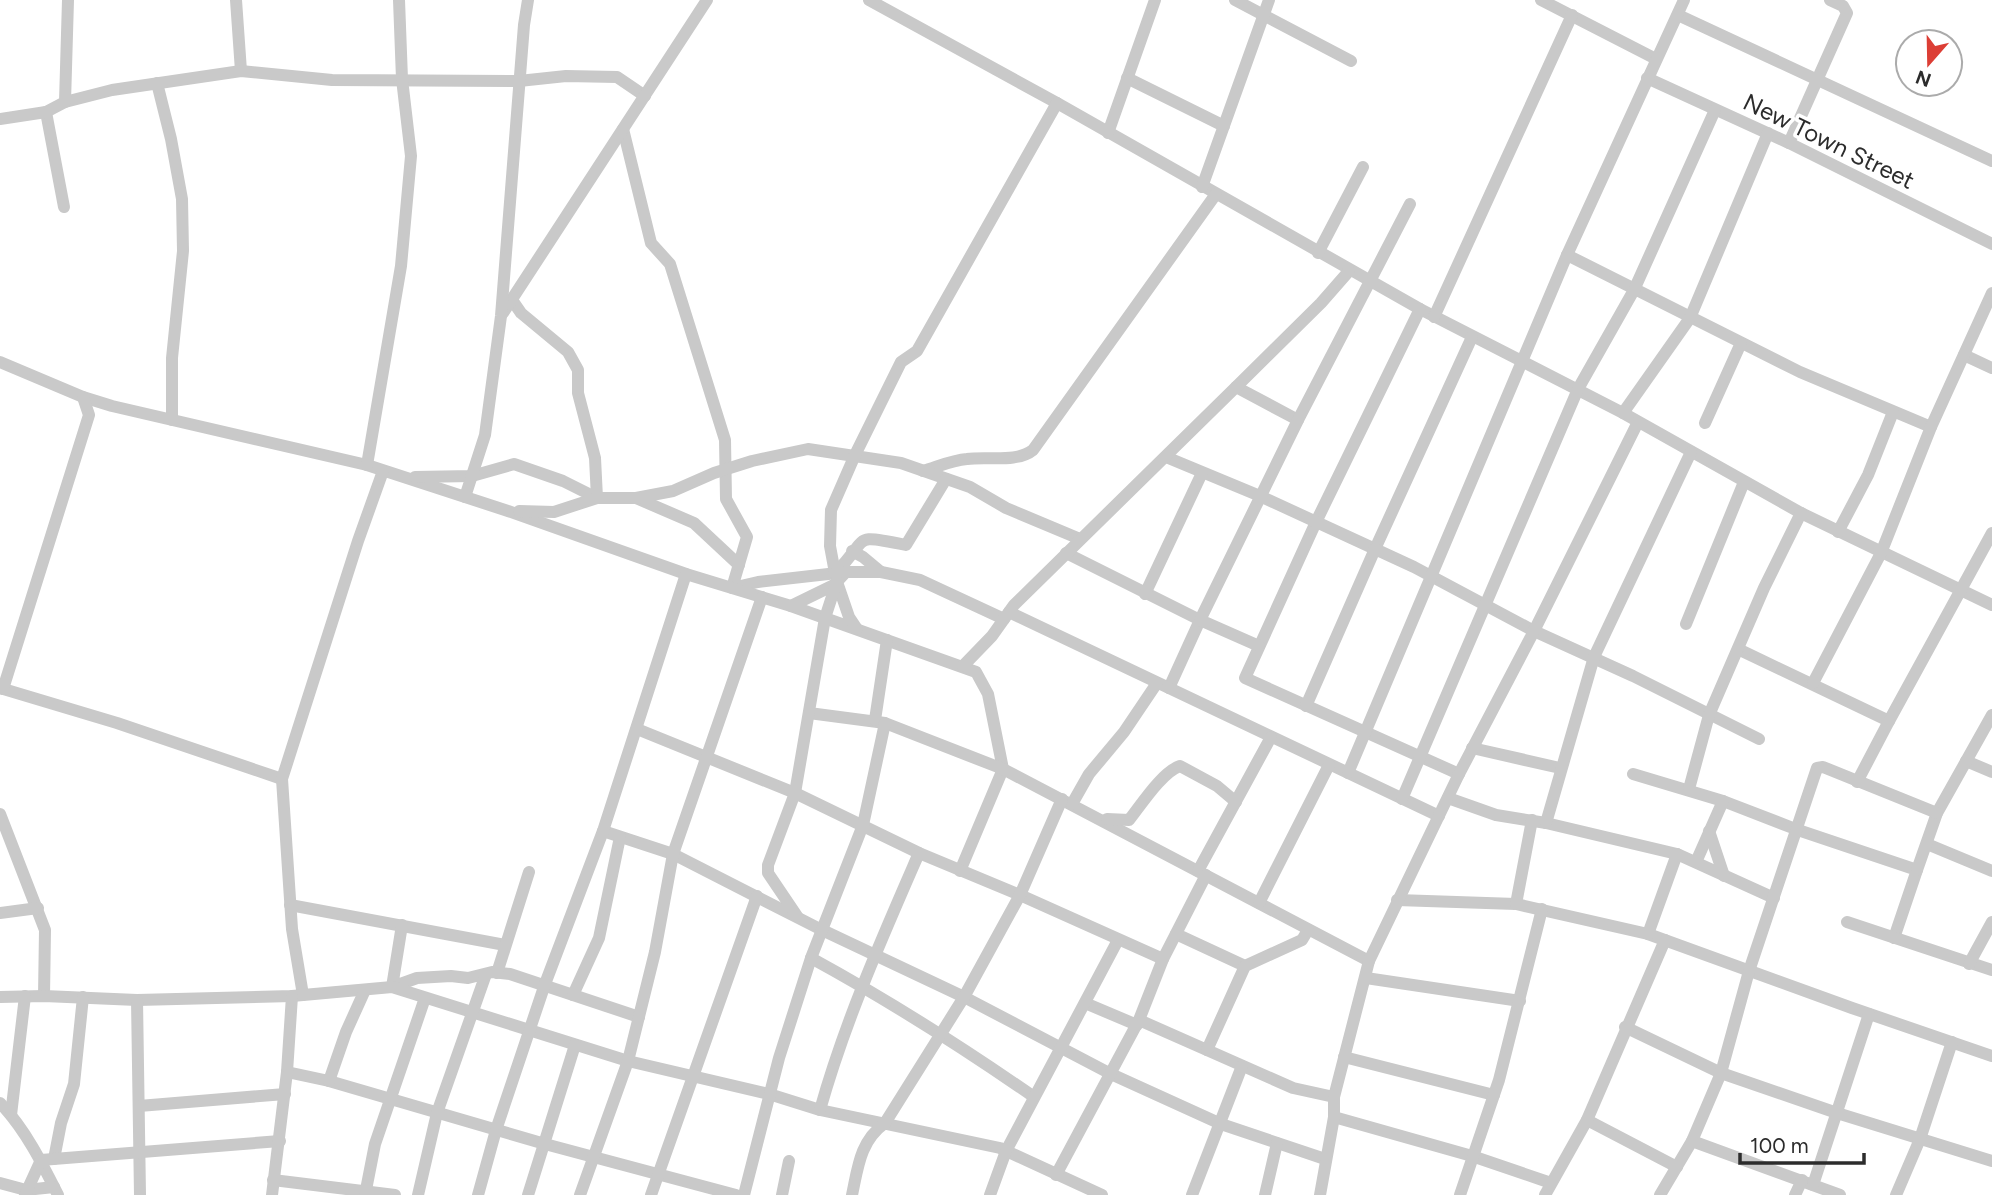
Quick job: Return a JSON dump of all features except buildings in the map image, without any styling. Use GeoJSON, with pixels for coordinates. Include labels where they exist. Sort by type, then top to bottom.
{"type":"FeatureCollection","features":[{"type":"Feature","properties":{"kind":"street"},"geometry":{"type":"LineString","coordinates":[[65,102],[68,0]]}},
{"type":"Feature","properties":{"kind":"street"},"geometry":{"type":"LineString","coordinates":[[236,0],[242,71]]}},
{"type":"Feature","properties":{"kind":"street"},"geometry":{"type":"LineString","coordinates":[[367,465],[401,266],[411,156],[402,79],[399,0]]}},
{"type":"Feature","properties":{"kind":"street"},"geometry":{"type":"LineString","coordinates":[[465,497],[485,435],[501,316],[528,0]]}},
{"type":"Feature","properties":{"kind":"street"},"geometry":{"type":"LineString","coordinates":[[501,316],[707,0]]}},
{"type":"Feature","properties":{"kind":"street"},"geometry":{"type":"LineString","coordinates":[[869,0],[1057,103],[1434,317],[1623,413],[1801,513],[1992,605]]}},
{"type":"Feature","properties":{"kind":"street"},"geometry":{"type":"LineString","coordinates":[[1108,132],[1155,0]]}},
{"type":"Feature","properties":{"kind":"street"},"geometry":{"type":"LineString","coordinates":[[1236,0],[1352,61]]}},
{"type":"Feature","properties":{"kind":"street"},"geometry":{"type":"LineString","coordinates":[[1202,187],[1269,0]]}},
{"type":"Feature","properties":{"kind":"street"},"geometry":{"type":"LineString","coordinates":[[1541,0],[1657,59]]}},
{"type":"Feature","properties":{"kind":"street"},"geometry":{"type":"LineString","coordinates":[[1348,773],[1567,255],[1684,0]]}},
{"type":"Feature","properties":{"kind":"street"},"geometry":{"type":"LineString","coordinates":[[1789,143],[1847,13],[1843,6],[1830,0]]}},
{"type":"Feature","properties":{"kind":"street"},"geometry":{"type":"LineString","coordinates":[[1434,317],[1572,15]]}},
{"type":"Feature","properties":{"kind":"street"},"geometry":{"type":"LineString","coordinates":[[1678,15],[1992,161]]}},
{"type":"Feature","properties":{"kind":"street"},"geometry":{"type":"LineString","coordinates":[[0,119],[46,112],[65,102],[112,90],[242,71],[332,80],[519,81],[566,76],[617,77],[645,96]]}},
{"type":"Feature","properties":{"kind":"street"},"geometry":{"type":"LineString","coordinates":[[1127,78],[1224,126]]}},
{"type":"Feature","properties":{"kind":"street","name":"New Town Street"},"geometry":{"type":"LineString","coordinates":[[1647,78],[1789,143],[1992,244]]}},
{"type":"Feature","properties":{"kind":"street"},"geometry":{"type":"LineString","coordinates":[[157,83],[182,199],[183,251],[172,358],[172,420]]}},
{"type":"Feature","properties":{"kind":"street"},"geometry":{"type":"LineString","coordinates":[[857,629],[849,617],[830,546],[831,510],[901,362],[917,351],[1057,103]]}},
{"type":"Feature","properties":{"kind":"street"},"geometry":{"type":"LineString","coordinates":[[1402,799],[1578,389],[1634,290],[1715,110]]}},
{"type":"Feature","properties":{"kind":"street"},"geometry":{"type":"LineString","coordinates":[[46,112],[64,207]]}},
{"type":"Feature","properties":{"kind":"street"},"geometry":{"type":"LineString","coordinates":[[623,129],[651,243],[670,264],[725,440],[726,499],[747,537],[732,588]]}},
{"type":"Feature","properties":{"kind":"street"},"geometry":{"type":"LineString","coordinates":[[1623,413],[1690,318],[1768,134]]}},
{"type":"Feature","properties":{"kind":"street"},"geometry":{"type":"LineString","coordinates":[[1318,253],[1363,167]]}},
{"type":"Feature","properties":{"kind":"street"},"geometry":{"type":"LineString","coordinates":[[923,471],[965,459],[1012,457],[1027,455],[1033,450],[1216,194]]}},
{"type":"Feature","properties":{"kind":"street"},"geometry":{"type":"LineString","coordinates":[[852,1195],[861,1151],[873,1131],[885,1123],[964,997],[1020,895],[1067,801],[1163,685],[1200,620],[1298,420],[1372,282],[1410,204]]}},
{"type":"Feature","properties":{"kind":"street"},"geometry":{"type":"LineString","coordinates":[[1567,255],[1800,372],[1931,428]]}},
{"type":"Feature","properties":{"kind":"street"},"geometry":{"type":"LineString","coordinates":[[963,666],[1066,553],[1321,303],[1349,271]]}},
{"type":"Feature","properties":{"kind":"street"},"geometry":{"type":"LineString","coordinates":[[1813,683],[1881,553],[1931,428],[1992,293]]}},
{"type":"Feature","properties":{"kind":"street"},"geometry":{"type":"LineString","coordinates":[[512,300],[521,313],[568,352],[578,370],[578,393],[595,458],[597,498]]}},
{"type":"Feature","properties":{"kind":"street"},"geometry":{"type":"LineString","coordinates":[[1420,309],[1316,522],[1245,678],[1459,774]]}},
{"type":"Feature","properties":{"kind":"street"},"geometry":{"type":"LineString","coordinates":[[1306,706],[1472,337]]}},
{"type":"Feature","properties":{"kind":"street"},"geometry":{"type":"LineString","coordinates":[[1705,423],[1741,343]]}},
{"type":"Feature","properties":{"kind":"street"},"geometry":{"type":"LineString","coordinates":[[1964,355],[1992,368]]}},
{"type":"Feature","properties":{"kind":"street"},"geometry":{"type":"LineString","coordinates":[[0,362],[83,397],[367,465],[686,574],[791,606],[976,672],[988,694],[1003,769],[960,871]]}},
{"type":"Feature","properties":{"kind":"street"},"geometry":{"type":"LineString","coordinates":[[1236,387],[1298,420]]}},
{"type":"Feature","properties":{"kind":"street"},"geometry":{"type":"LineString","coordinates":[[83,397],[89,415],[2,688],[117,723],[282,779]]}},
{"type":"Feature","properties":{"kind":"street"},"geometry":{"type":"LineString","coordinates":[[1838,532],[1868,475],[1893,412]]}},
{"type":"Feature","properties":{"kind":"street"},"geometry":{"type":"LineString","coordinates":[[1320,1195],[1334,1117],[1334,1097],[1369,961],[1459,774],[1638,422]]}},
{"type":"Feature","properties":{"kind":"street"},"geometry":{"type":"LineString","coordinates":[[508,511],[554,512],[597,498],[636,498],[673,491],[727,468],[808,449],[901,463],[970,487],[1006,508],[1080,539]]}},
{"type":"Feature","properties":{"kind":"street"},"geometry":{"type":"LineString","coordinates":[[1546,823],[1594,657],[1691,452]]}},
{"type":"Feature","properties":{"kind":"street"},"geometry":{"type":"LineString","coordinates":[[1166,457],[1260,496],[1414,567],[1534,631],[1594,657],[1759,739]]}},
{"type":"Feature","properties":{"kind":"street"},"geometry":{"type":"LineString","coordinates":[[404,477],[472,476],[514,464],[563,481],[597,498]]}},
{"type":"Feature","properties":{"kind":"street"},"geometry":{"type":"LineString","coordinates":[[272,1195],[297,996],[282,779],[383,471]]}},
{"type":"Feature","properties":{"kind":"street"},"geometry":{"type":"LineString","coordinates":[[1145,594],[1202,473]]}},
{"type":"Feature","properties":{"kind":"street"},"geometry":{"type":"LineString","coordinates":[[797,917],[768,873],[768,865],[795,793],[825,618],[840,576],[860,541],[870,538],[906,545],[946,479]]}},
{"type":"Feature","properties":{"kind":"street"},"geometry":{"type":"LineString","coordinates":[[1686,624],[1744,482]]}},
{"type":"Feature","properties":{"kind":"street"},"geometry":{"type":"LineString","coordinates":[[636,498],[694,523],[739,565]]}},
{"type":"Feature","properties":{"kind":"street"},"geometry":{"type":"LineString","coordinates":[[1689,789],[1710,715],[1801,513]]}},
{"type":"Feature","properties":{"kind":"street"},"geometry":{"type":"LineString","coordinates":[[1857,782],[1992,533]]}},
{"type":"Feature","properties":{"kind":"street"},"geometry":{"type":"LineString","coordinates":[[852,551],[881,572]]}},
{"type":"Feature","properties":{"kind":"street"},"geometry":{"type":"LineString","coordinates":[[1066,553],[1145,594],[1259,646]]}},
{"type":"Feature","properties":{"kind":"street"},"geometry":{"type":"LineString","coordinates":[[732,588],[758,582],[881,572],[920,580],[1007,615],[1163,685],[1439,816]]}},
{"type":"Feature","properties":{"kind":"street"},"geometry":{"type":"LineString","coordinates":[[478,1195],[496,1130],[529,1031],[603,831],[686,574]]}},
{"type":"Feature","properties":{"kind":"street"},"geometry":{"type":"LineString","coordinates":[[791,606],[840,576]]}},
{"type":"Feature","properties":{"kind":"street"},"geometry":{"type":"LineString","coordinates":[[580,1195],[628,1061],[655,952],[673,854],[762,597]]}},
{"type":"Feature","properties":{"kind":"street"},"geometry":{"type":"LineString","coordinates":[[744,1195],[769,1094],[820,929],[863,824],[880,722],[887,640]]}},
{"type":"Feature","properties":{"kind":"street"},"geometry":{"type":"LineString","coordinates":[[1740,650],[1889,721]]}},
{"type":"Feature","properties":{"kind":"street"},"geometry":{"type":"LineString","coordinates":[[809,713],[880,722],[1003,769],[1369,961]]}},
{"type":"Feature","properties":{"kind":"street"},"geometry":{"type":"LineString","coordinates":[[1894,938],[1937,813],[1992,715]]}},
{"type":"Feature","properties":{"kind":"street"},"geometry":{"type":"LineString","coordinates":[[637,729],[795,793],[919,853],[1163,959]]}},
{"type":"Feature","properties":{"kind":"street"},"geometry":{"type":"LineString","coordinates":[[1056,1175],[1138,1023],[1163,959],[1202,873],[1271,737]]}},
{"type":"Feature","properties":{"kind":"street"},"geometry":{"type":"LineString","coordinates":[[1472,748],[1560,768]]}},
{"type":"Feature","properties":{"kind":"street"},"geometry":{"type":"LineString","coordinates":[[1966,761],[1992,772]]}},
{"type":"Feature","properties":{"kind":"street"},"geometry":{"type":"LineString","coordinates":[[1259,903],[1329,765]]}},
{"type":"Feature","properties":{"kind":"street"},"geometry":{"type":"LineString","coordinates":[[1101,819],[1129,820],[1174,768],[1180,766],[1217,786],[1236,802]]}},
{"type":"Feature","properties":{"kind":"street"},"geometry":{"type":"LineString","coordinates":[[1660,1195],[1692,1141],[1721,1073],[1749,971],[1817,768],[1823,767],[1937,813]]}},
{"type":"Feature","properties":{"kind":"street"},"geometry":{"type":"LineString","coordinates":[[1633,774],[1689,789],[1798,830],[1917,870]]}},
{"type":"Feature","properties":{"kind":"street"},"geometry":{"type":"LineString","coordinates":[[1448,798],[1496,814],[1677,854],[1774,898]]}},
{"type":"Feature","properties":{"kind":"street"},"geometry":{"type":"LineString","coordinates":[[1696,862],[1723,801]]}},
{"type":"Feature","properties":{"kind":"street"},"geometry":{"type":"LineString","coordinates":[[1516,904],[1532,820]]}},
{"type":"Feature","properties":{"kind":"street"},"geometry":{"type":"LineString","coordinates":[[2,823],[45,930],[44,996]]}},
{"type":"Feature","properties":{"kind":"street"},"geometry":{"type":"LineString","coordinates":[[603,831],[673,854],[820,929],[964,997],[1111,1074],[1221,1124],[1325,1160]]}},
{"type":"Feature","properties":{"kind":"street"},"geometry":{"type":"LineString","coordinates":[[1709,831],[1724,876]]}},
{"type":"Feature","properties":{"kind":"street"},"geometry":{"type":"LineString","coordinates":[[573,995],[599,938],[620,837]]}},
{"type":"Feature","properties":{"kind":"street"},"geometry":{"type":"LineString","coordinates":[[1927,844],[1992,871]]}},
{"type":"Feature","properties":{"kind":"street"},"geometry":{"type":"LineString","coordinates":[[820,1110],[834,1062],[863,986],[919,853]]}},
{"type":"Feature","properties":{"kind":"street"},"geometry":{"type":"LineString","coordinates":[[1648,934],[1677,854]]}},
{"type":"Feature","properties":{"kind":"street"},"geometry":{"type":"LineString","coordinates":[[418,1195],[437,1113],[472,1014],[505,945],[529,872]]}},
{"type":"Feature","properties":{"kind":"street"},"geometry":{"type":"LineString","coordinates":[[651,1195],[757,896]]}},
{"type":"Feature","properties":{"kind":"street"},"geometry":{"type":"LineString","coordinates":[[1397,901],[1516,904],[1648,934],[1992,1056]]}},
{"type":"Feature","properties":{"kind":"street"},"geometry":{"type":"LineString","coordinates":[[290,905],[505,945]]}},
{"type":"Feature","properties":{"kind":"street"},"geometry":{"type":"LineString","coordinates":[[0,913],[38,908]]}},
{"type":"Feature","properties":{"kind":"street"},"geometry":{"type":"LineString","coordinates":[[1460,1195],[1520,1001],[1542,909]]}},
{"type":"Feature","properties":{"kind":"street"},"geometry":{"type":"LineString","coordinates":[[1847,922],[1992,970]]}},
{"type":"Feature","properties":{"kind":"street"},"geometry":{"type":"LineString","coordinates":[[1969,964],[1992,922]]}},
{"type":"Feature","properties":{"kind":"street"},"geometry":{"type":"LineString","coordinates":[[392,988],[402,926]]}},
{"type":"Feature","properties":{"kind":"street"},"geometry":{"type":"LineString","coordinates":[[1207,1051],[1245,966],[1302,940],[1308,930]]}},
{"type":"Feature","properties":{"kind":"street"},"geometry":{"type":"LineString","coordinates":[[1176,934],[1245,966]]}},
{"type":"Feature","properties":{"kind":"street"},"geometry":{"type":"LineString","coordinates":[[990,1195],[1006,1151],[1118,940]]}},
{"type":"Feature","properties":{"kind":"street"},"geometry":{"type":"LineString","coordinates":[[1545,1195],[1587,1120],[1625,1027],[1665,940]]}},
{"type":"Feature","properties":{"kind":"street"},"geometry":{"type":"LineString","coordinates":[[811,958],[863,986],[1034,1097]]}},
{"type":"Feature","properties":{"kind":"street"},"geometry":{"type":"LineString","coordinates":[[0,997],[137,1000],[297,996],[392,988],[417,978],[468,978],[491,973],[545,984],[639,1017]]}},
{"type":"Feature","properties":{"kind":"street"},"geometry":{"type":"LineString","coordinates":[[1366,978],[1520,1001]]}},
{"type":"Feature","properties":{"kind":"street"},"geometry":{"type":"LineString","coordinates":[[392,988],[628,1061],[769,1094],[820,1110],[1006,1151],[1102,1195]]}},
{"type":"Feature","properties":{"kind":"street"},"geometry":{"type":"LineString","coordinates":[[329,1081],[346,1031],[365,990]]}},
{"type":"Feature","properties":{"kind":"street"},"geometry":{"type":"LineString","coordinates":[[9,1118],[24,996]]}},
{"type":"Feature","properties":{"kind":"street"},"geometry":{"type":"LineString","coordinates":[[26,1192],[47,1159],[74,1084],[83,997]]}},
{"type":"Feature","properties":{"kind":"street"},"geometry":{"type":"LineString","coordinates":[[366,1193],[375,1144],[425,998]]}},
{"type":"Feature","properties":{"kind":"street"},"geometry":{"type":"LineString","coordinates":[[137,1000],[140,1195]]}},
{"type":"Feature","properties":{"kind":"street"},"geometry":{"type":"LineString","coordinates":[[1085,1003],[1293,1088],[1334,1097]]}},
{"type":"Feature","properties":{"kind":"street"},"geometry":{"type":"LineString","coordinates":[[1795,1195],[1807,1182],[1837,1113],[1869,1014]]}},
{"type":"Feature","properties":{"kind":"street"},"geometry":{"type":"LineString","coordinates":[[1625,1027],[1721,1073],[1837,1113],[1992,1161]]}},
{"type":"Feature","properties":{"kind":"street"},"geometry":{"type":"LineString","coordinates":[[1896,1195],[1920,1139],[1952,1042]]}},
{"type":"Feature","properties":{"kind":"street"},"geometry":{"type":"LineString","coordinates":[[528,1195],[575,1045]]}},
{"type":"Feature","properties":{"kind":"street"},"geometry":{"type":"LineString","coordinates":[[1344,1057],[1493,1095]]}},
{"type":"Feature","properties":{"kind":"street"},"geometry":{"type":"LineString","coordinates":[[1192,1195],[1242,1066]]}},
{"type":"Feature","properties":{"kind":"street"},"geometry":{"type":"LineString","coordinates":[[287,1072],[329,1081],[545,1144],[736,1195]]}},
{"type":"Feature","properties":{"kind":"street"},"geometry":{"type":"LineString","coordinates":[[139,1106],[285,1094]]}},
{"type":"Feature","properties":{"kind":"street"},"geometry":{"type":"LineString","coordinates":[[0,1103],[9,1118],[47,1159],[56,1191],[26,1192],[0,1183]]}},
{"type":"Feature","properties":{"kind":"street"},"geometry":{"type":"LineString","coordinates":[[1334,1117],[1472,1156],[1551,1182]]}},
{"type":"Feature","properties":{"kind":"street"},"geometry":{"type":"LineString","coordinates":[[1587,1120],[1677,1167]]}},
{"type":"Feature","properties":{"kind":"street"},"geometry":{"type":"LineString","coordinates":[[47,1159],[280,1141]]}},
{"type":"Feature","properties":{"kind":"street"},"geometry":{"type":"LineString","coordinates":[[1692,1141],[1840,1195]]}},
{"type":"Feature","properties":{"kind":"street"},"geometry":{"type":"LineString","coordinates":[[1265,1195],[1277,1143]]}},
{"type":"Feature","properties":{"kind":"street"},"geometry":{"type":"LineString","coordinates":[[782,1195],[789,1161]]}},
{"type":"Feature","properties":{"kind":"street"},"geometry":{"type":"LineString","coordinates":[[273,1180],[395,1195]]}}]}
